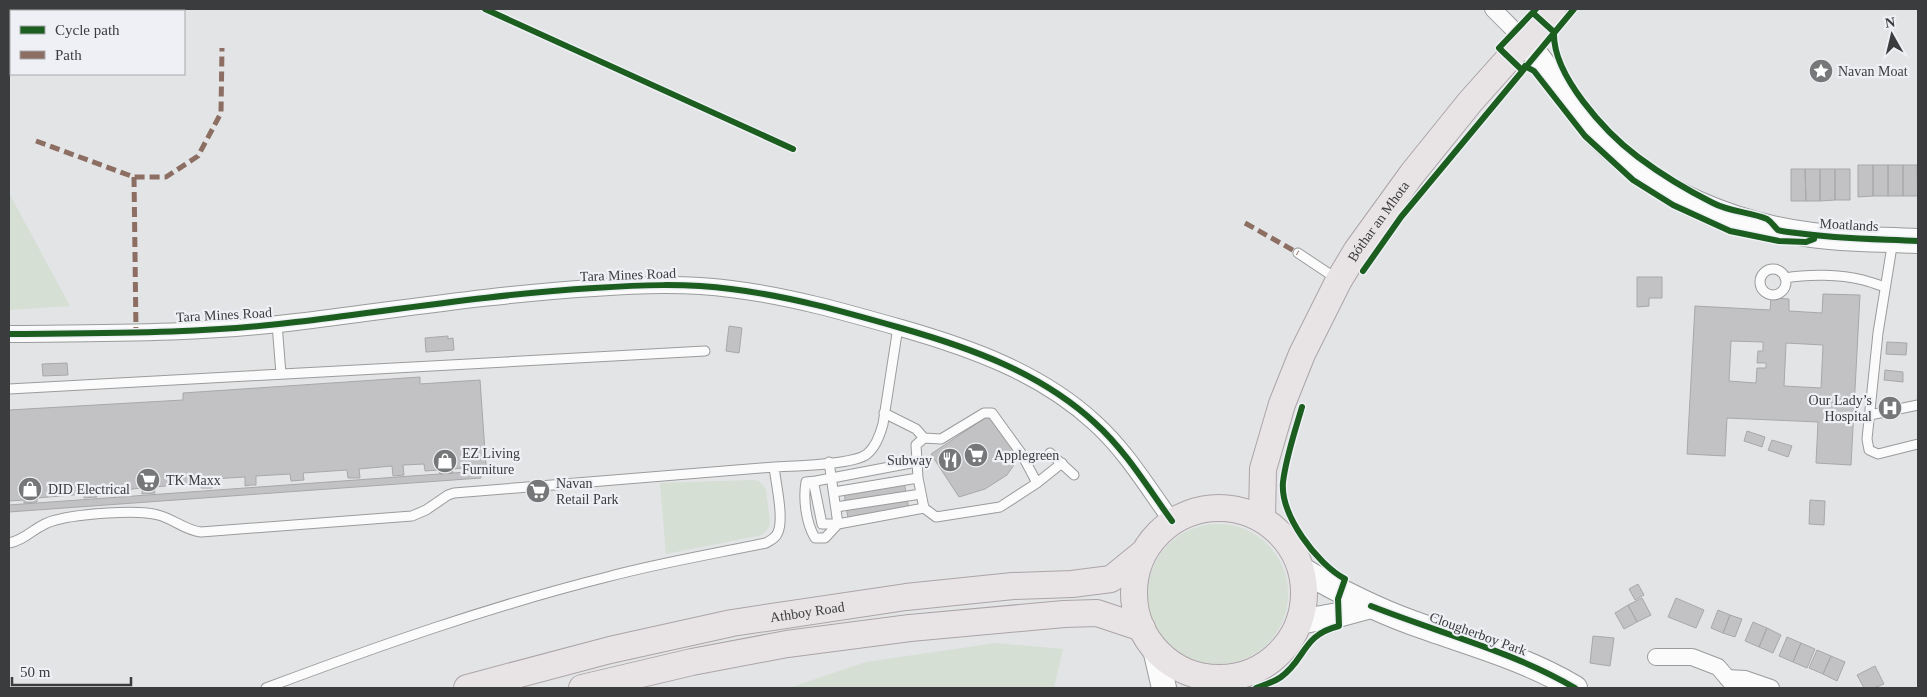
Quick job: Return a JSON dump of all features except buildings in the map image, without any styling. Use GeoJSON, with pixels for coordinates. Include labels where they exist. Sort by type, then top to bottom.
{"type":"FeatureCollection","features":[{"type":"Feature","properties":{"kind":"main road","name":"Bóthar an Mhota"},"geometry":{"type":"LineString","coordinates":[[1262,519],[1263,470],[1282,404],[1302,354],[1339,280],[1377,220],[1412,174],[1524,40],[1553,9]]}},
{"type":"Feature","properties":{"kind":"main road"},"geometry":{"type":"LineString","coordinates":[[1217,508],[1235,496],[1263,470]]}},
{"type":"Feature","properties":{"kind":"main road"},"geometry":{"type":"LineString","coordinates":[[582,688],[692,662],[787,644],[910,628],[1064,614],[1096,613],[1148,639],[1171,662],[1186,672],[1204,678],[1230,681],[1256,669],[1271,659],[1286,644],[1299,622],[1304,599],[1300,569],[1291,548],[1277,530],[1262,519],[1239,510],[1217,508],[1195,511],[1172,521],[1154,537],[1143,553],[1135,576],[1134,604],[1148,639]]}},
{"type":"Feature","properties":{"kind":"main road","name":"Athboy Road"},"geometry":{"type":"LineString","coordinates":[[467,688],[610,650],[732,623],[915,596],[1013,586],[1072,584],[1112,579],[1143,553]]}},
{"type":"Feature","properties":{"kind":"street"},"geometry":{"type":"LineString","coordinates":[[1493,9],[1524,40]]}},
{"type":"Feature","properties":{"kind":"street","name":"Moatlands"},"geometry":{"type":"LineString","coordinates":[[1524,40],[1544,63],[1598,136],[1630,163],[1689,200],[1722,214],[1764,227],[1813,236],[1918,241]]}},
{"type":"Feature","properties":{"kind":"street","name":"Tara Mines Road"},"geometry":{"type":"LineString","coordinates":[[9,334],[240,328],[533,292],[620,286],[730,289],[763,294],[839,310],[928,335],[1013,367],[1050,388],[1073,404],[1115,442],[1172,521]]}},
{"type":"Feature","properties":{"kind":"street","name":"Clougherboy Park"},"geometry":{"type":"LineString","coordinates":[[1300,569],[1371,606],[1413,623],[1492,650],[1556,677],[1575,688]]}},
{"type":"Feature","properties":{"kind":"street"},"geometry":{"type":"LineString","coordinates":[[1299,622],[1338,615],[1371,606]]}},
{"type":"Feature","properties":{"kind":"street"},"geometry":{"type":"LineString","coordinates":[[1148,639],[1164,688]]}},
{"type":"Feature","properties":{"kind":"street"},"geometry":{"type":"LineString","coordinates":[[1656,657],[1692,657],[1718,667],[1731,683],[1745,679],[1771,688]]}},
{"type":"Feature","properties":{"kind":"lane"},"geometry":{"type":"LineString","coordinates":[[1893,240],[1878,333],[1867,439],[1869,450],[1878,454],[1918,444]]}},
{"type":"Feature","properties":{"kind":"lane"},"geometry":{"type":"LineString","coordinates":[[1298,253],[1339,280]]}},
{"type":"Feature","properties":{"kind":"lane"},"geometry":{"type":"LineString","coordinates":[[1785,278],[1803,274],[1826,275],[1863,280],[1886,288]]}},
{"type":"Feature","properties":{"kind":"lane"},"geometry":{"type":"LineString","coordinates":[[277,324],[281,374]]}},
{"type":"Feature","properties":{"kind":"lane"},"geometry":{"type":"LineString","coordinates":[[9,543],[27,535],[43,523],[78,516],[142,512],[160,515],[190,530],[201,532],[412,516],[426,510],[448,494],[454,493],[854,460],[866,455],[879,438],[884,424],[884,413],[898,327]]}},
{"type":"Feature","properties":{"kind":"lane"},"geometry":{"type":"LineString","coordinates":[[9,389],[705,351]]}},
{"type":"Feature","properties":{"kind":"lane"},"geometry":{"type":"LineString","coordinates":[[1870,415],[1918,405]]}},
{"type":"Feature","properties":{"kind":"lane"},"geometry":{"type":"LineString","coordinates":[[884,413],[916,429],[924,438]]}},
{"type":"Feature","properties":{"kind":"lane"},"geometry":{"type":"LineString","coordinates":[[1037,483],[1021,453],[992,413],[984,413],[941,439],[924,438],[916,445],[918,478],[924,508],[936,517],[1000,507],[1037,483],[1062,464]]}},
{"type":"Feature","properties":{"kind":"lane"},"geometry":{"type":"LineString","coordinates":[[1050,453],[1074,475]]}},
{"type":"Feature","properties":{"kind":"lane"},"geometry":{"type":"LineString","coordinates":[[829,462],[838,524]]}},
{"type":"Feature","properties":{"kind":"lane"},"geometry":{"type":"LineString","coordinates":[[838,524],[825,538],[814,538],[811,532],[804,492],[806,482],[916,462]]}},
{"type":"Feature","properties":{"kind":"lane"},"geometry":{"type":"LineString","coordinates":[[266,688],[382,645],[492,608],[621,573],[766,543],[775,537],[779,531],[780,518],[774,467]]}},
{"type":"Feature","properties":{"kind":"lane"},"geometry":{"type":"LineString","coordinates":[[834,492],[918,478]]}},
{"type":"Feature","properties":{"kind":"lane"},"geometry":{"type":"LineString","coordinates":[[816,481],[814,485],[822,524],[838,524],[924,508]]}},
{"type":"Feature","properties":{"kind":"lane"},"geometry":{"type":"LineString","coordinates":[[836,508],[921,494]]}},
{"type":"Feature","properties":{"kind":"shaded area"},"geometry":{"type":"Polygon","coordinates":[[[9,193],[70,306],[9,310],[9,193]]]}},
{"type":"Feature","properties":{"kind":"shaded area"},"geometry":{"type":"Polygon","coordinates":[[[759,481],[766,489],[770,522],[768,529],[762,535],[666,554],[660,483],[759,481]]]}},
{"type":"Feature","properties":{"kind":"shaded area"},"geometry":{"type":"Polygon","coordinates":[[[1218,524],[1245,530],[1257,536],[1267,545],[1276,555],[1282,567],[1288,594],[1282,621],[1276,633],[1267,643],[1257,652],[1245,658],[1218,664],[1191,658],[1179,652],[1169,643],[1160,633],[1154,621],[1148,594],[1154,567],[1160,555],[1169,545],[1179,536],[1191,530],[1218,524]]]}},
{"type":"Feature","properties":{"kind":"shaded area"},"geometry":{"type":"Polygon","coordinates":[[[996,643],[1063,649],[1054,688],[792,687],[866,662],[996,643]]]}},
{"type":"Feature","properties":{"kind":"marked path"},"geometry":{"type":"LineString","coordinates":[[36,141],[134,177],[166,177],[198,156],[221,113],[222,48]]}},
{"type":"Feature","properties":{"kind":"marked path"},"geometry":{"type":"LineString","coordinates":[[134,177],[136,332]]}},
{"type":"Feature","properties":{"kind":"marked path"},"geometry":{"type":"LineString","coordinates":[[1245,223],[1298,253]]}},
{"type":"Feature","properties":{"kind":"cycle path"},"geometry":{"type":"LineString","coordinates":[[485,9],[793,149]]}},
{"type":"Feature","properties":{"kind":"cycle path"},"geometry":{"type":"LineString","coordinates":[[1522,70],[1499,48],[1536,9]]}},
{"type":"Feature","properties":{"kind":"cycle path"},"geometry":{"type":"LineString","coordinates":[[1363,271],[1401,217],[1574,9]]}},
{"type":"Feature","properties":{"kind":"cycle path"},"geometry":{"type":"LineString","coordinates":[[1533,13],[1554,32],[1556,49],[1562,66],[1583,102],[1625,147],[1656,170],[1684,187],[1720,206],[1767,219],[1780,231],[1842,238],[1918,241]]}},
{"type":"Feature","properties":{"kind":"cycle path"},"geometry":{"type":"LineString","coordinates":[[1525,66],[1534,71],[1585,136],[1633,180],[1673,205],[1730,231],[1779,241],[1806,242],[1814,239]]}},
{"type":"Feature","properties":{"kind":"cycle path"},"geometry":{"type":"LineString","coordinates":[[9,334],[224,329],[296,322],[519,294],[645,285],[714,287],[753,292],[817,305],[927,336],[979,354],[1028,376],[1074,405],[1117,445],[1172,521]]}},
{"type":"Feature","properties":{"kind":"cycle path"},"geometry":{"type":"LineString","coordinates":[[1256,688],[1281,677],[1295,663],[1311,641],[1327,630],[1339,626],[1338,599],[1345,579],[1323,562],[1302,537],[1287,509],[1284,495],[1283,482],[1286,463],[1302,407]]}},
{"type":"Feature","properties":{"kind":"cycle path"},"geometry":{"type":"LineString","coordinates":[[1371,606],[1526,663],[1575,688]]}},
{"type":"Feature","properties":{"kind":"place","name":"Navan Moat"},"geometry":{"type":"Point","coordinates":[1821,71]}},
{"type":"Feature","properties":{"kind":"place","name":"Our Lady’s Hospital"},"geometry":{"type":"Point","coordinates":[1890,408]}},
{"type":"Feature","properties":{"kind":"place","name":"Applegreen"},"geometry":{"type":"Point","coordinates":[976,455]}},
{"type":"Feature","properties":{"kind":"place","name":"Subway"},"geometry":{"type":"Point","coordinates":[950,460]}},
{"type":"Feature","properties":{"kind":"place","name":"EZ Living Furniture"},"geometry":{"type":"Point","coordinates":[445,461]}},
{"type":"Feature","properties":{"kind":"place","name":"TK Maxx"},"geometry":{"type":"Point","coordinates":[148,480]}},
{"type":"Feature","properties":{"kind":"place","name":"DID Electrical"},"geometry":{"type":"Point","coordinates":[30,489]}},
{"type":"Feature","properties":{"kind":"place","name":"Navan Retail Park"},"geometry":{"type":"Point","coordinates":[538,491]}}]}
